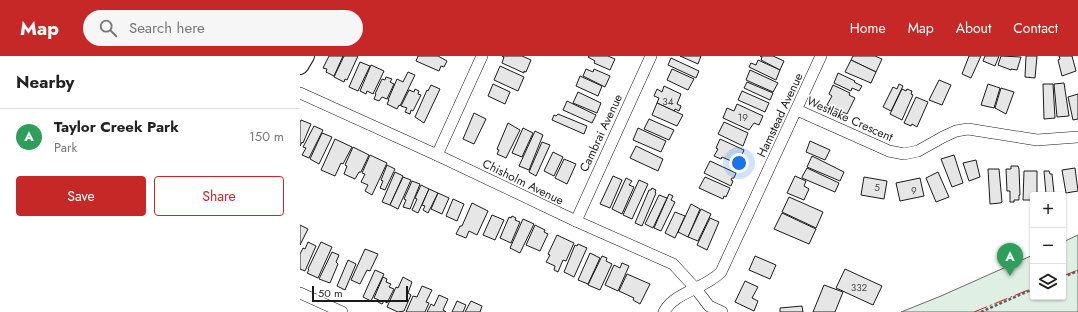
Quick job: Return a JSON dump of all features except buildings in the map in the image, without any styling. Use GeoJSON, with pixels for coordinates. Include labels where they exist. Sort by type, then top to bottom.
{"type":"FeatureCollection","features":[{"type":"Feature","properties":{"kind":"street"},"geometry":{"type":"LineString","coordinates":[[300,66],[306,56]]}},
{"type":"Feature","properties":{"kind":"street"},"geometry":{"type":"LineString","coordinates":[[437,155],[482,56]]}},
{"type":"Feature","properties":{"kind":"street","name":"Cambrai Avenue"},"geometry":{"type":"LineString","coordinates":[[576,221],[651,56]]}},
{"type":"Feature","properties":{"kind":"street","name":"Hamstead Avenue"},"geometry":{"type":"LineString","coordinates":[[664,312],[666,307],[675,299],[696,289],[716,277],[721,272],[821,56]]}},
{"type":"Feature","properties":{"kind":"street","name":"Chisholm Avenue"},"geometry":{"type":"LineString","coordinates":[[300,93],[437,155],[576,221],[673,264],[709,306],[722,312]]}},
{"type":"Feature","properties":{"kind":"street","name":"Westlake Crescent"},"geometry":{"type":"LineString","coordinates":[[797,110],[889,151],[904,154],[918,151],[943,137],[968,128],[1037,140],[1078,137]]}},
{"type":"Feature","properties":{"kind":"street"},"geometry":{"type":"LineString","coordinates":[[300,293],[342,312]]}},
{"type":"Feature","properties":{"kind":"path"},"geometry":{"type":"LineString","coordinates":[[1066,276],[1078,270]]}},
{"type":"Feature","properties":{"kind":"path"},"geometry":{"type":"LineString","coordinates":[[981,312],[1030,290]]}},
{"type":"Feature","properties":{"kind":"green space"},"geometry":{"type":"Polygon","coordinates":[[[1078,235],[1078,312],[901,312],[1030,256],[1030,300],[1066,300],[1066,241],[1078,235]]]}},
{"type":"Feature","properties":{"kind":"power"},"geometry":{"type":"LineString","coordinates":[[1066,275],[1078,270]]}},
{"type":"Feature","properties":{"kind":"power"},"geometry":{"type":"LineString","coordinates":[[974,312],[1030,289]]}},
{"type":"Feature","properties":{"kind":"place","name":"Taylor Creek Park"},"geometry":{"type":"Point","coordinates":[1010,276]}}]}
